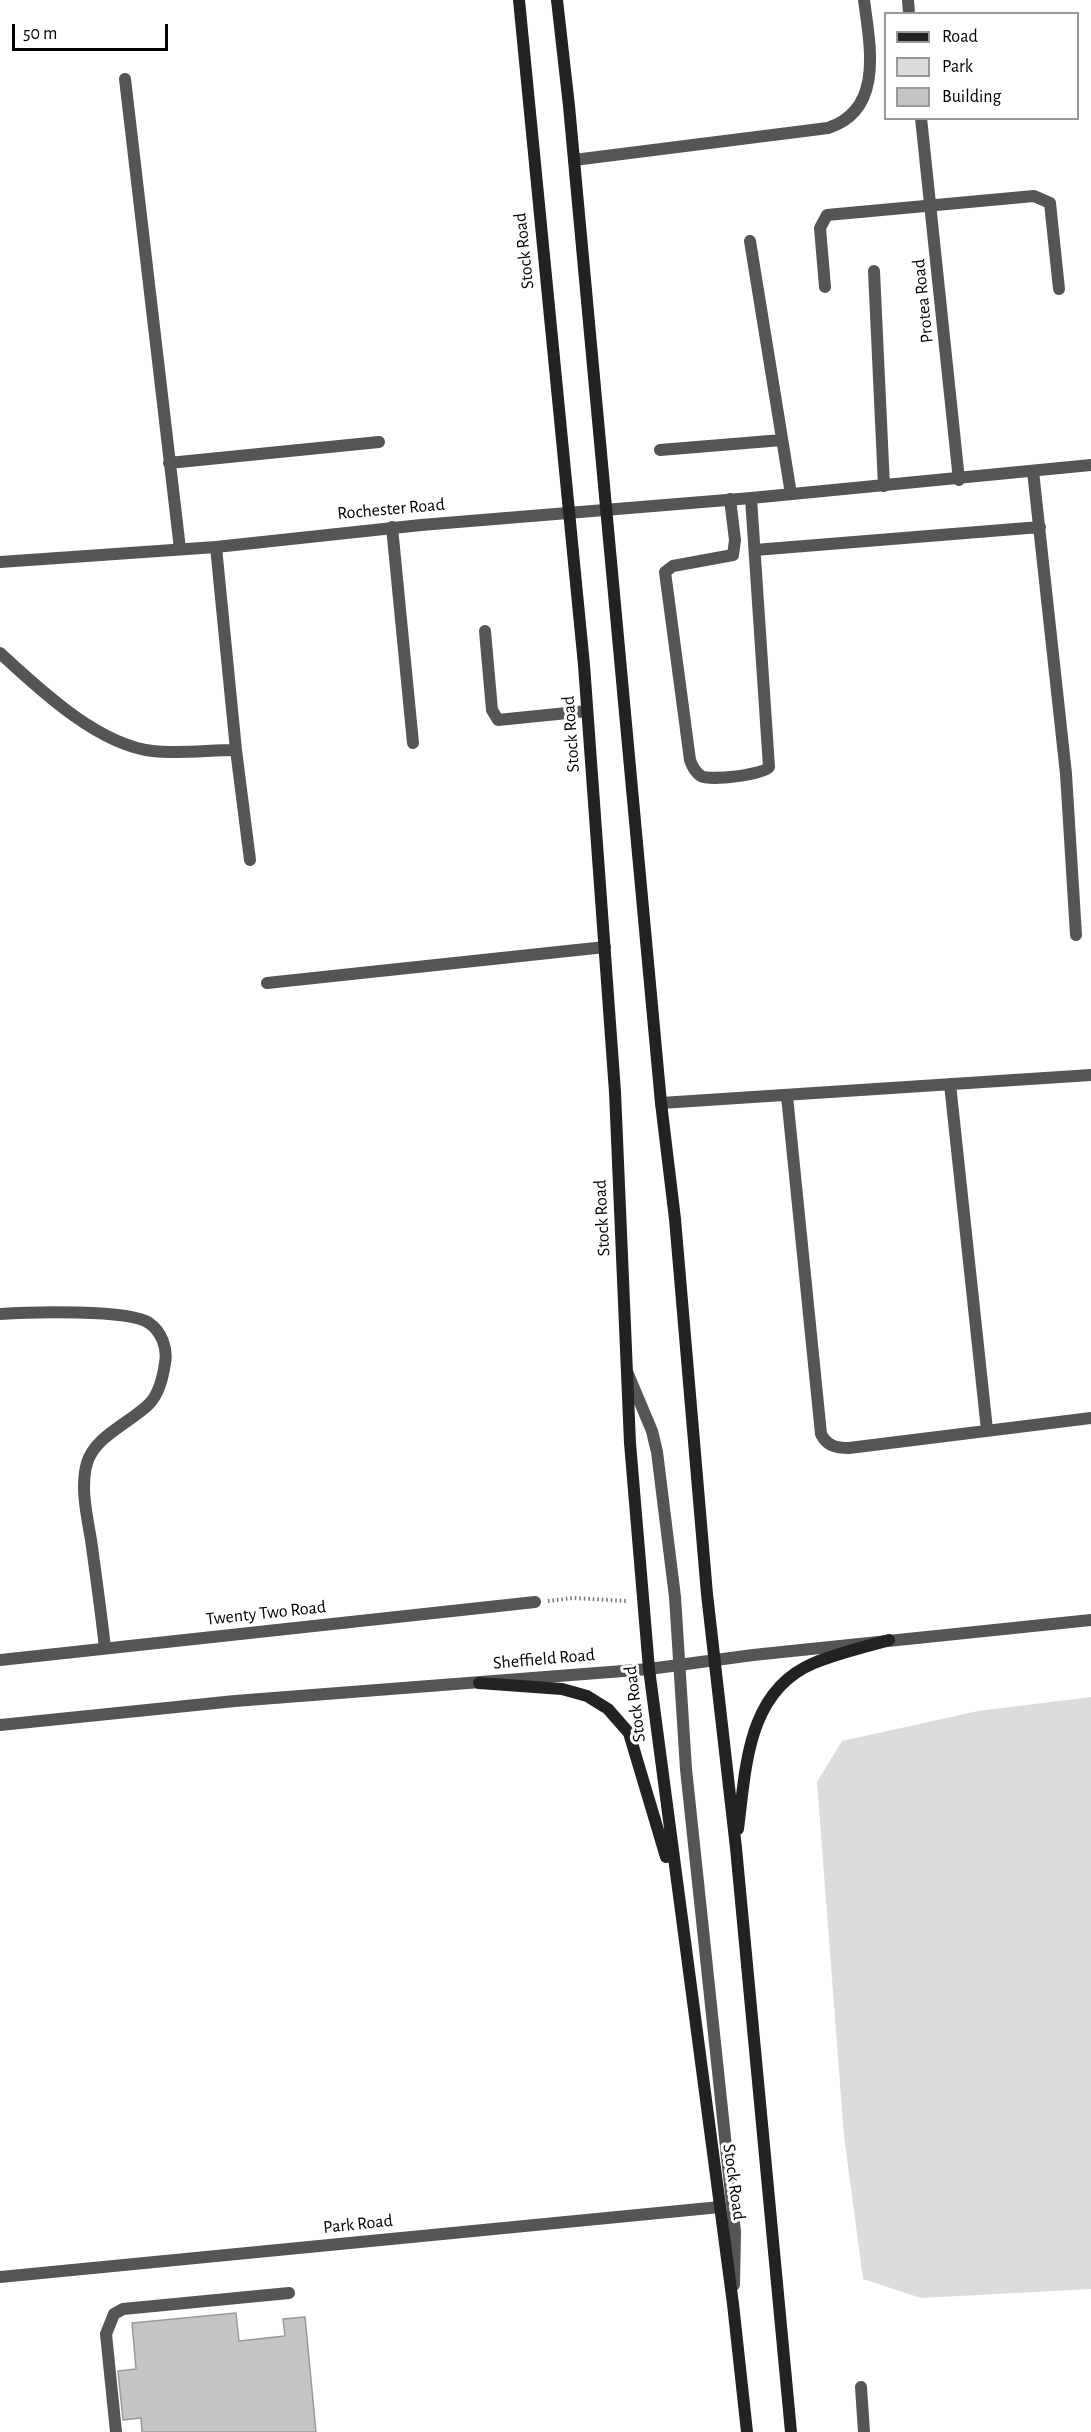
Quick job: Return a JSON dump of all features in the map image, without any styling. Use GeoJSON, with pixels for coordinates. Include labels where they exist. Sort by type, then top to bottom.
{"type":"FeatureCollection","features":[{"type":"Feature","properties":{"kind":"main road","name":"Stock Road"},"geometry":{"type":"LineString","coordinates":[[519,0],[587,711],[615,1092],[630,1443],[648,1669],[733,2304],[747,2432]]}},
{"type":"Feature","properties":{"kind":"main road","name":"Stock Road"},"geometry":{"type":"LineString","coordinates":[[557,0],[574,160],[661,1103],[675,1219],[715,1661],[736,1848],[791,2432]]}},
{"type":"Feature","properties":{"kind":"main road"},"geometry":{"type":"LineString","coordinates":[[736,1848],[750,1739],[770,1697],[790,1678],[813,1663],[889,1640]]}},
{"type":"Feature","properties":{"kind":"main road"},"geometry":{"type":"LineString","coordinates":[[479,1683],[562,1689],[587,1696],[608,1709],[629,1733],[676,1887]]}},
{"type":"Feature","properties":{"kind":"street"},"geometry":{"type":"LineString","coordinates":[[574,160],[828,128],[844,123],[861,102],[868,83],[870,65],[864,0]]}},
{"type":"Feature","properties":{"kind":"street"},"geometry":{"type":"LineString","coordinates":[[125,79],[180,549]]}},
{"type":"Feature","properties":{"kind":"street","name":"Protea Road"},"geometry":{"type":"LineString","coordinates":[[921,120],[959,480]]}},
{"type":"Feature","properties":{"kind":"street"},"geometry":{"type":"LineString","coordinates":[[825,287],[820,228],[827,215],[1034,196],[1050,203],[1053,214],[1059,289]]}},
{"type":"Feature","properties":{"kind":"street"},"geometry":{"type":"LineString","coordinates":[[750,241],[791,494]]}},
{"type":"Feature","properties":{"kind":"street"},"geometry":{"type":"LineString","coordinates":[[874,271],[884,486]]}},
{"type":"Feature","properties":{"kind":"street"},"geometry":{"type":"LineString","coordinates":[[660,450],[782,440]]}},
{"type":"Feature","properties":{"kind":"street"},"geometry":{"type":"LineString","coordinates":[[169,464],[379,442]]}},
{"type":"Feature","properties":{"kind":"street"},"geometry":{"type":"LineString","coordinates":[[606,509],[959,480],[1091,465]]}},
{"type":"Feature","properties":{"kind":"street"},"geometry":{"type":"LineString","coordinates":[[1033,471],[1066,774],[1076,935]]}},
{"type":"Feature","properties":{"kind":"street"},"geometry":{"type":"LineString","coordinates":[[730,499],[735,540],[733,555],[673,566],[666,572],[690,760],[694,770],[705,777],[759,774],[769,767],[751,498]]}},
{"type":"Feature","properties":{"kind":"street","name":"Rochester Road"},"geometry":{"type":"LineString","coordinates":[[0,562],[216,547],[392,527],[606,509]]}},
{"type":"Feature","properties":{"kind":"street"},"geometry":{"type":"LineString","coordinates":[[392,527],[413,743]]}},
{"type":"Feature","properties":{"kind":"street"},"geometry":{"type":"LineString","coordinates":[[755,550],[1040,527]]}},
{"type":"Feature","properties":{"kind":"street"},"geometry":{"type":"LineString","coordinates":[[216,547],[236,750],[250,860]]}},
{"type":"Feature","properties":{"kind":"street"},"geometry":{"type":"LineString","coordinates":[[485,631],[492,710],[498,720],[587,711]]}},
{"type":"Feature","properties":{"kind":"street"},"geometry":{"type":"LineString","coordinates":[[0,653],[95,731],[129,746],[153,751],[236,750]]}},
{"type":"Feature","properties":{"kind":"street"},"geometry":{"type":"LineString","coordinates":[[267,982],[604,947]]}},
{"type":"Feature","properties":{"kind":"street"},"geometry":{"type":"LineString","coordinates":[[661,1103],[1091,1075]]}},
{"type":"Feature","properties":{"kind":"street"},"geometry":{"type":"LineString","coordinates":[[950,1084],[987,1430]]}},
{"type":"Feature","properties":{"kind":"street"},"geometry":{"type":"LineString","coordinates":[[788,1096],[821,1434],[825,1441],[830,1445],[849,1448],[1091,1418]]}},
{"type":"Feature","properties":{"kind":"street"},"geometry":{"type":"LineString","coordinates":[[0,1314],[36,1312],[127,1316],[150,1323],[164,1342],[166,1357],[163,1375],[150,1403],[113,1431],[87,1462],[84,1482],[86,1507],[105,1648]]}},
{"type":"Feature","properties":{"kind":"street"},"geometry":{"type":"LineString","coordinates":[[628,1374],[652,1431],[657,1452],[675,1597],[687,1769],[735,2232],[733,2304]]}},
{"type":"Feature","properties":{"kind":"street","name":"Twenty Two Road"},"geometry":{"type":"LineString","coordinates":[[0,1660],[535,1602]]}},
{"type":"Feature","properties":{"kind":"street","name":"Sheffield Road"},"geometry":{"type":"LineString","coordinates":[[0,1725],[235,1701],[648,1669],[889,1640],[1091,1620]]}},
{"type":"Feature","properties":{"kind":"street","name":"Park Road"},"geometry":{"type":"LineString","coordinates":[[0,2277],[720,2207]]}},
{"type":"Feature","properties":{"kind":"street"},"geometry":{"type":"LineString","coordinates":[[116,2432],[106,2334],[114,2314],[123,2309],[289,2293]]}},
{"type":"Feature","properties":{"kind":"street"},"geometry":{"type":"LineString","coordinates":[[861,2387],[864,2432]]}},
{"type":"Feature","properties":{"kind":"path"},"geometry":{"type":"LineString","coordinates":[[535,1602],[573,1598],[627,1601]]}},
{"type":"Feature","properties":{"kind":"green space"},"geometry":{"type":"Polygon","coordinates":[[[1091,1697],[1091,2289],[921,2298],[863,2279],[844,2136],[817,1782],[842,1741],[978,1711],[1091,1697]]]}},
{"type":"Feature","properties":{"kind":"building"},"geometry":{"type":"Polygon","coordinates":[[[236,2313],[239,2341],[285,2336],[283,2319],[305,2317],[316,2432],[142,2432],[141,2418],[123,2420],[118,2371],[136,2369],[132,2323],[236,2313]]]}}]}
